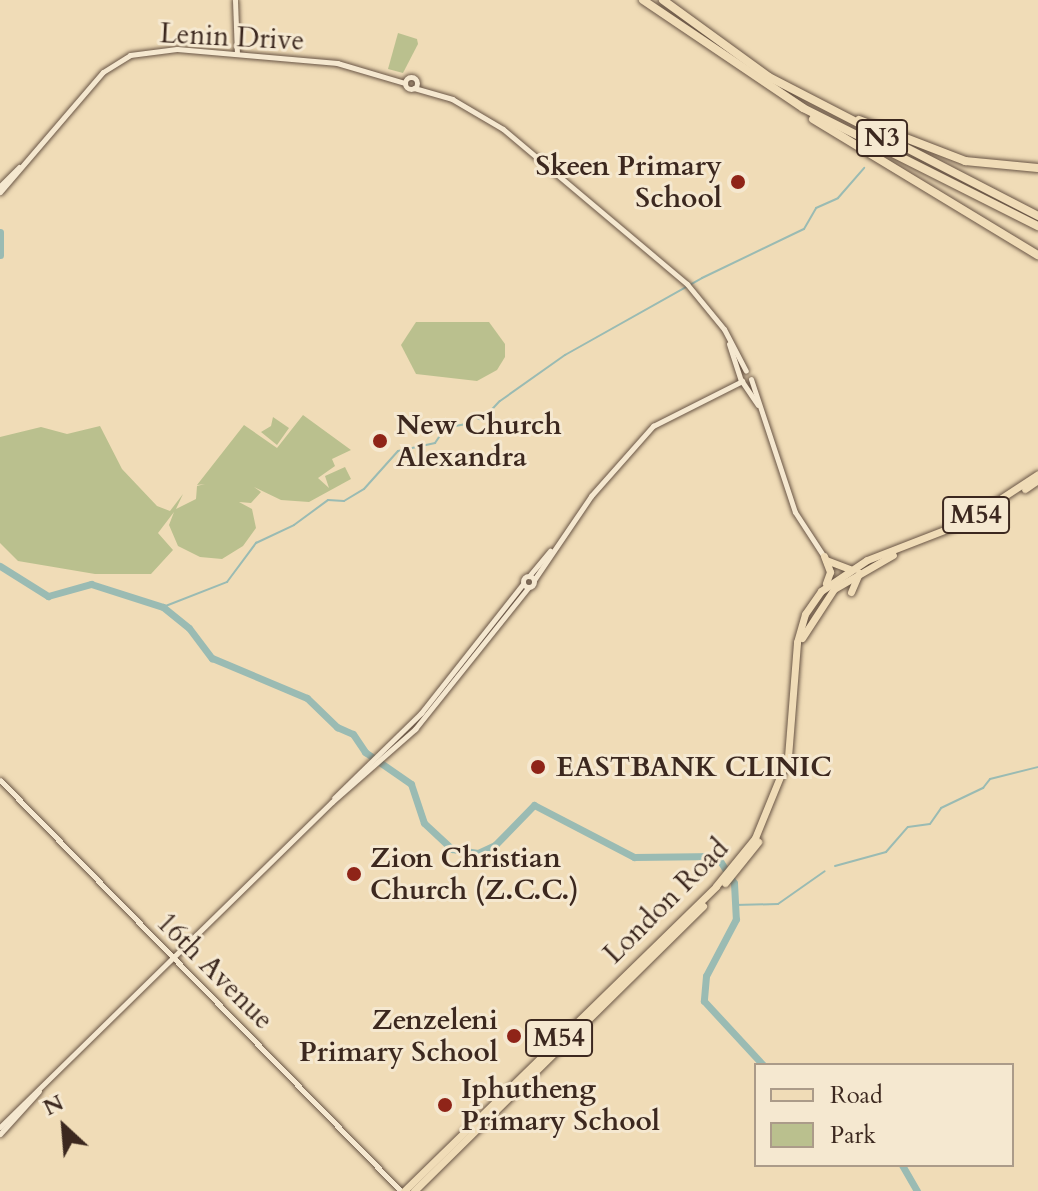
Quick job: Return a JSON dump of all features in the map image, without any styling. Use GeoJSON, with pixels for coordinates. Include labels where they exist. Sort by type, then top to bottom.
{"type":"FeatureCollection","features":[{"type":"Feature","properties":{"kind":"highway","name":"N3"},"geometry":{"type":"LineString","coordinates":[[643,0],[736,66],[803,108],[1038,226]]}},
{"type":"Feature","properties":{"kind":"highway","name":"N3"},"geometry":{"type":"LineString","coordinates":[[663,0],[808,99],[1038,216]]}},
{"type":"Feature","properties":{"kind":"highway"},"geometry":{"type":"LineString","coordinates":[[732,50],[841,111],[929,150],[981,164],[1038,168]]}},
{"type":"Feature","properties":{"kind":"highway"},"geometry":{"type":"LineString","coordinates":[[736,66],[774,95],[1038,255]]}},
{"type":"Feature","properties":{"kind":"main road","name":"London Road"},"geometry":{"type":"LineString","coordinates":[[414,1191],[717,888],[767,825],[786,778],[796,732],[799,650],[808,622],[824,593],[850,569],[965,522],[1038,474]]}},
{"type":"Feature","properties":{"kind":"main road","name":"London Road"},"geometry":{"type":"LineString","coordinates":[[840,580],[972,520],[1038,480]]}},
{"type":"Feature","properties":{"kind":"main road"},"geometry":{"type":"LineString","coordinates":[[825,558],[850,569]]}},
{"type":"Feature","properties":{"kind":"main road"},"geometry":{"type":"LineString","coordinates":[[824,593],[830,576],[825,558]]}},
{"type":"Feature","properties":{"kind":"main road"},"geometry":{"type":"LineString","coordinates":[[824,593],[841,589],[851,592],[855,577],[867,566]]}},
{"type":"Feature","properties":{"kind":"main road","name":"London Road"},"geometry":{"type":"LineString","coordinates":[[403,1191],[717,888]]}},
{"type":"Feature","properties":{"kind":"street"},"geometry":{"type":"LineString","coordinates":[[235,0],[237,54]]}},
{"type":"Feature","properties":{"kind":"street","name":"Lenin Drive"},"geometry":{"type":"LineString","coordinates":[[0,192],[103,72],[120,60],[177,49],[345,64],[406,81]]}},
{"type":"Feature","properties":{"kind":"street"},"geometry":{"type":"LineString","coordinates":[[406,81],[413,77],[416,85]]}},
{"type":"Feature","properties":{"kind":"street"},"geometry":{"type":"LineString","coordinates":[[406,81],[503,129],[692,288],[724,329],[744,377],[767,419],[795,512],[840,580]]}},
{"type":"Feature","properties":{"kind":"street"},"geometry":{"type":"LineString","coordinates":[[0,1127],[365,768],[423,719],[596,490],[653,426],[744,377]]}},
{"type":"Feature","properties":{"kind":"street","name":"16th Avenue"},"geometry":{"type":"LineString","coordinates":[[0,780],[403,1191]]}},
{"type":"Feature","properties":{"kind":"street"},"geometry":{"type":"LineString","coordinates":[[0,1134],[41,1087]]}},
{"type":"Feature","properties":{"kind":"green space"},"geometry":{"type":"Polygon","coordinates":[[[398,33],[417,39],[418,44],[403,73],[388,69],[398,33]]]}},
{"type":"Feature","properties":{"kind":"green space"},"geometry":{"type":"Polygon","coordinates":[[[416,322],[489,322],[505,344],[505,357],[497,370],[477,381],[416,374],[401,345],[416,322]]]}},
{"type":"Feature","properties":{"kind":"green space"},"geometry":{"type":"Polygon","coordinates":[[[303,415],[351,450],[332,459],[335,466],[318,478],[329,488],[325,476],[345,467],[351,479],[309,502],[281,500],[254,487],[261,492],[251,503],[239,502],[252,509],[256,528],[243,546],[222,559],[200,557],[178,546],[169,525],[174,512],[158,533],[173,550],[151,574],[95,574],[18,561],[0,543],[0,437],[41,427],[67,434],[100,426],[122,469],[157,506],[170,511],[183,494],[176,509],[196,499],[197,486],[205,484],[197,485],[244,425],[277,448],[303,415]]]}},
{"type":"Feature","properties":{"kind":"green space"},"geometry":{"type":"Polygon","coordinates":[[[273,417],[289,428],[277,445],[261,432],[271,426],[273,417]]]}},
{"type":"Feature","properties":{"kind":"waterway"},"geometry":{"type":"LineString","coordinates":[[163,607],[227,582],[256,543],[294,525],[328,500],[344,501],[364,489],[398,451],[435,443],[445,428],[465,424],[472,416],[482,420],[500,401],[565,355],[702,278],[804,229],[816,208],[838,198],[864,168]]}},
{"type":"Feature","properties":{"kind":"waterway"},"geometry":{"type":"LineString","coordinates":[[0,232],[0,255]]}},
{"type":"Feature","properties":{"kind":"waterway"},"geometry":{"type":"LineString","coordinates":[[0,566],[48,596],[91,584],[163,607],[189,628],[212,658],[307,698],[337,727],[353,734],[365,752],[411,784],[424,823],[452,849],[478,853],[495,845],[534,805],[634,857],[717,856],[734,883],[736,919],[706,976],[704,1001],[761,1063]]}},
{"type":"Feature","properties":{"kind":"waterway"},"geometry":{"type":"LineString","coordinates":[[835,866],[886,852],[908,827],[930,824],[941,808],[983,788],[990,779],[1038,767]]}},
{"type":"Feature","properties":{"kind":"waterway"},"geometry":{"type":"LineString","coordinates":[[735,905],[778,904],[825,871]]}},
{"type":"Feature","properties":{"kind":"waterway"},"geometry":{"type":"LineString","coordinates":[[903,1167],[917,1191]]}},
{"type":"Feature","properties":{"kind":"place","name":"Skeen Primary School"},"geometry":{"type":"Point","coordinates":[738,182]}},
{"type":"Feature","properties":{"kind":"place","name":"New Church Alexandra"},"geometry":{"type":"Point","coordinates":[380,441]}},
{"type":"Feature","properties":{"kind":"place","name":"EASTBANK CLINIC"},"geometry":{"type":"Point","coordinates":[538,767]}},
{"type":"Feature","properties":{"kind":"place","name":"Zion Christian Church (Z.C.C.)"},"geometry":{"type":"Point","coordinates":[354,874]}},
{"type":"Feature","properties":{"kind":"place","name":"Zenzeleni Primary School"},"geometry":{"type":"Point","coordinates":[514,1036]}},
{"type":"Feature","properties":{"kind":"place","name":"Iphutheng Primary School"},"geometry":{"type":"Point","coordinates":[445,1105]}}]}
